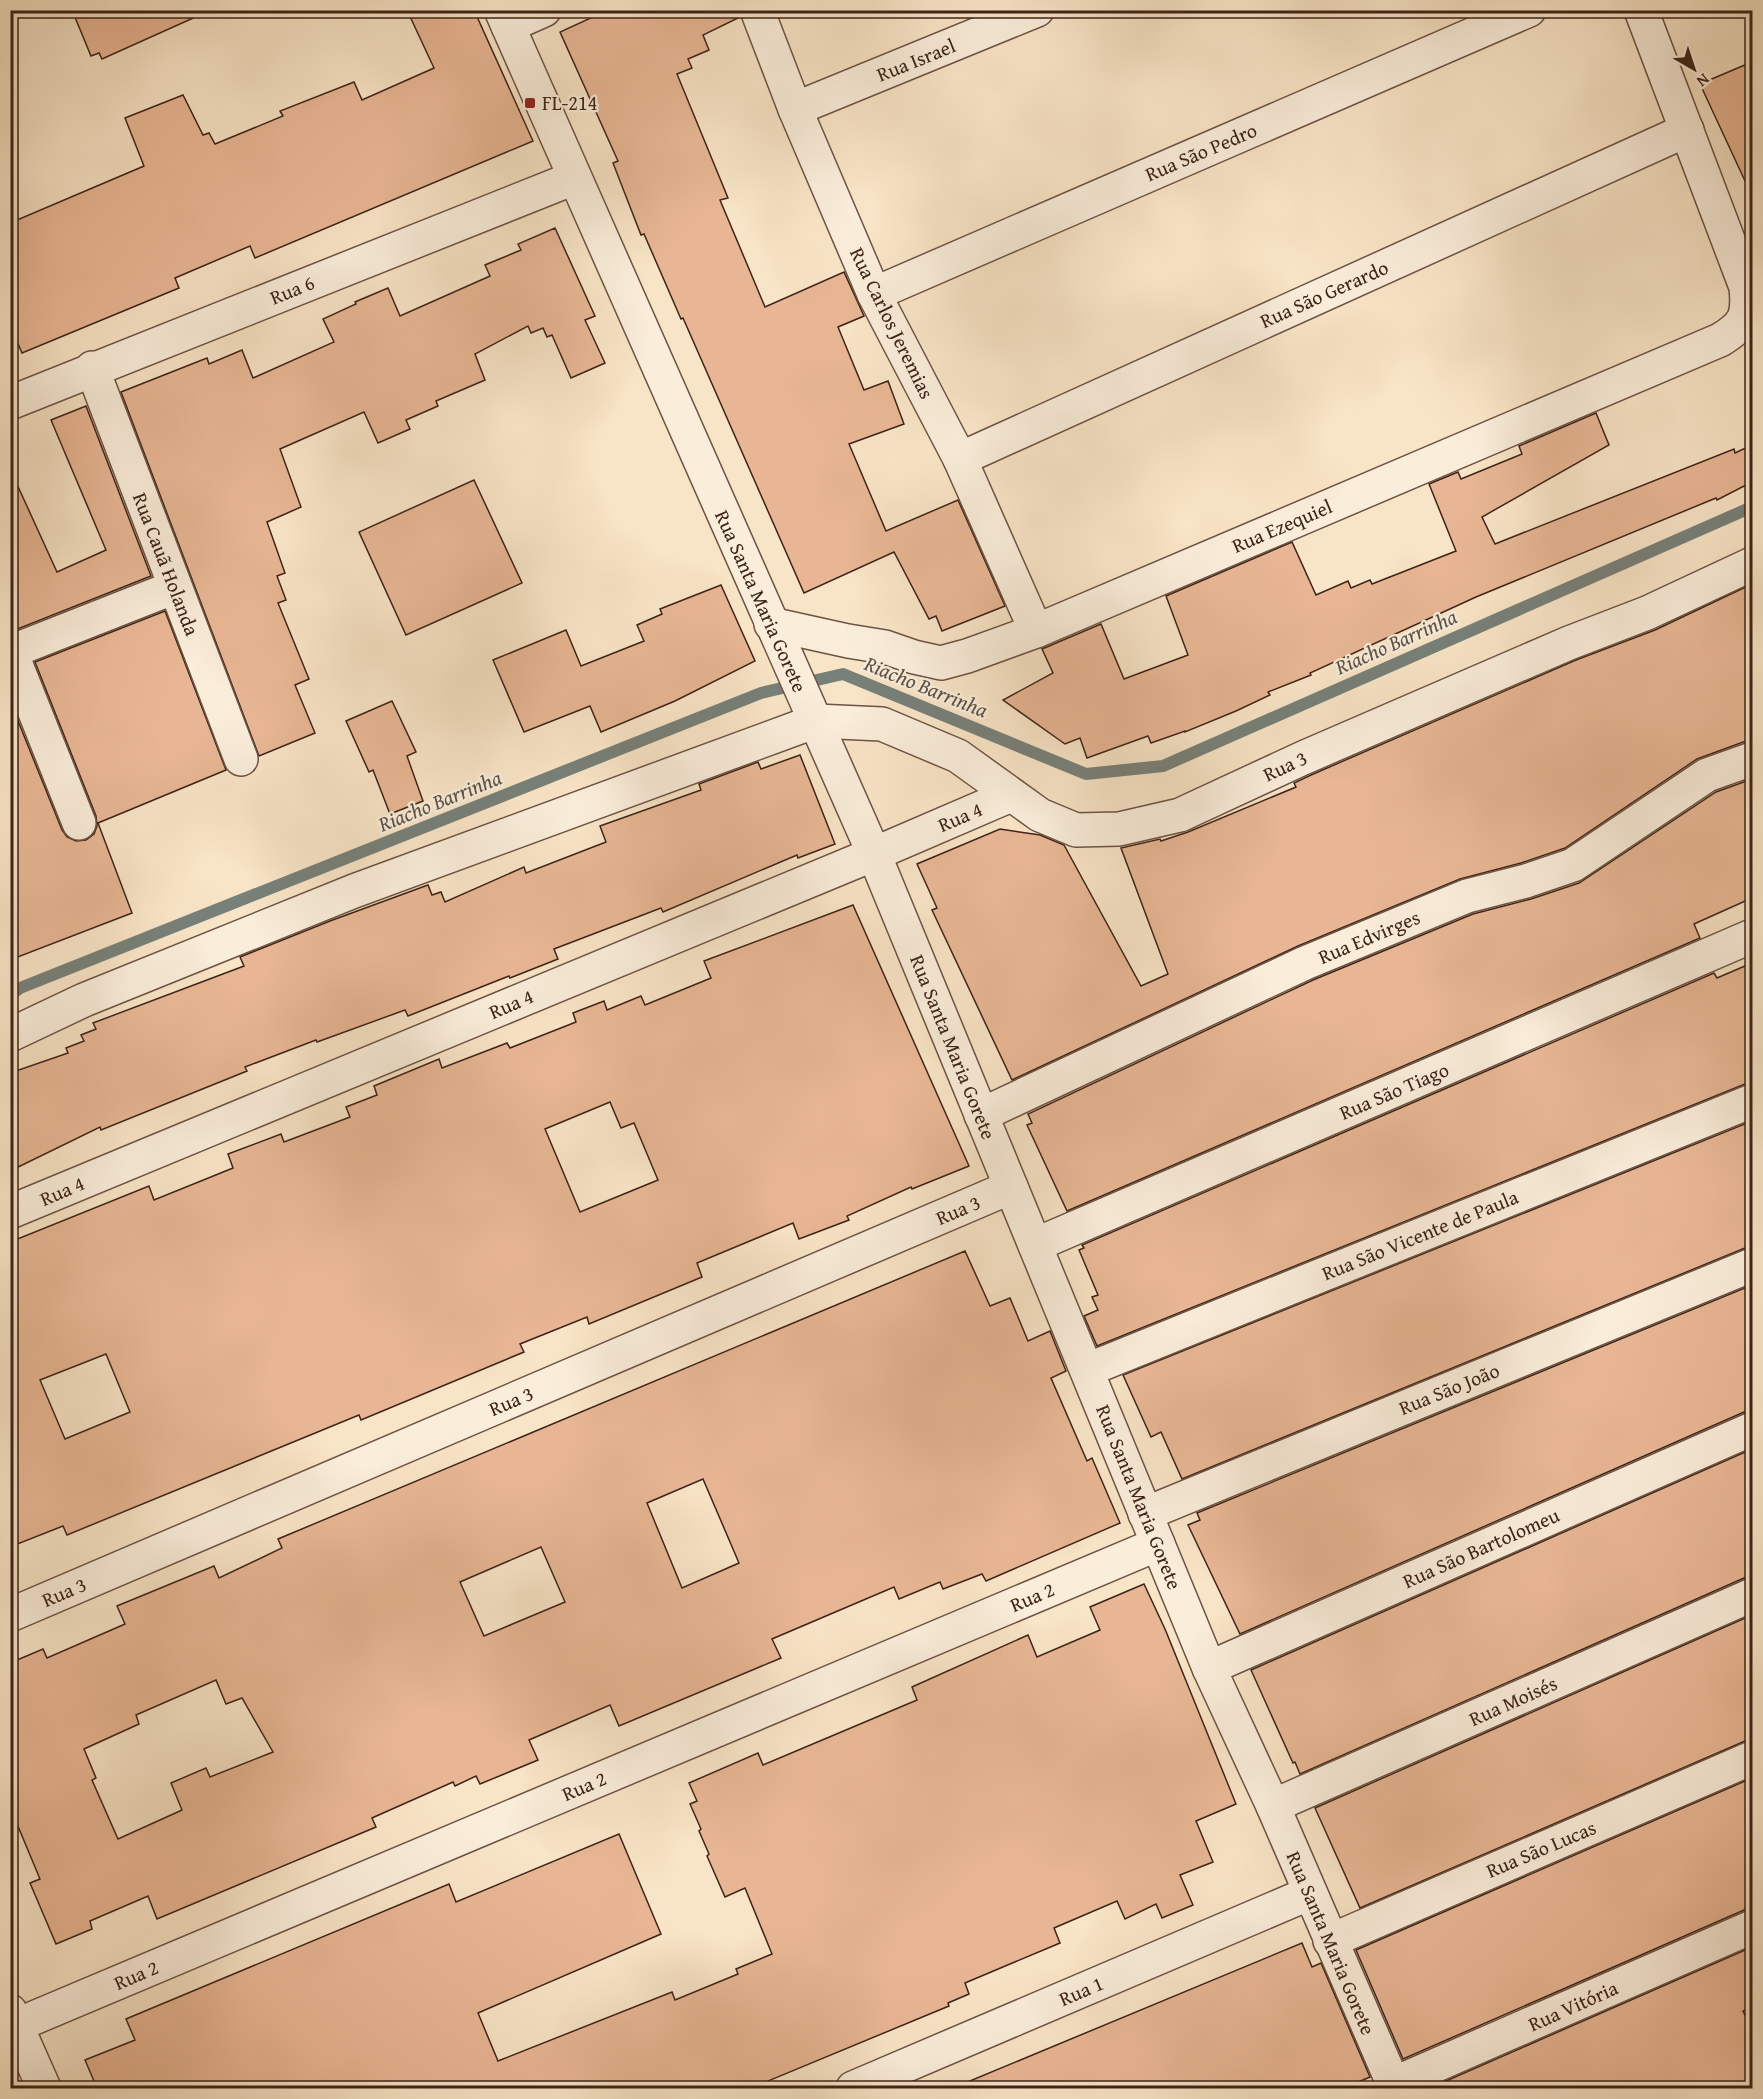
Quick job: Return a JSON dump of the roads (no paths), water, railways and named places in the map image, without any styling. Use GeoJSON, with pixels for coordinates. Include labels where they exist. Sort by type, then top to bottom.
{"type":"FeatureCollection","features":[{"type":"Feature","properties":{"kind":"street"},"geometry":{"type":"LineString","coordinates":[[504,18],[544,10]]}},
{"type":"Feature","properties":{"kind":"street","name":"Rua Carlos Jeremias"},"geometry":{"type":"LineString","coordinates":[[757,10],[795,109],[874,294],[960,459],[1036,631]]}},
{"type":"Feature","properties":{"kind":"street","name":"Rua Israel"},"geometry":{"type":"LineString","coordinates":[[795,109],[1037,10]]}},
{"type":"Feature","properties":{"kind":"street","name":"Rua São Pedro"},"geometry":{"type":"LineString","coordinates":[[874,294],[1529,10]]}},
{"type":"Feature","properties":{"kind":"street"},"geometry":{"type":"LineString","coordinates":[[1641,10],[1687,130]]}},
{"type":"Feature","properties":{"kind":"street","name":"Rua Santa Maria Gorete"},"geometry":{"type":"LineString","coordinates":[[504,18],[873,854],[1209,1668],[1273,1806],[1394,2086]]}},
{"type":"Feature","properties":{"kind":"street","name":"Rua Ezequiel"},"geometry":{"type":"LineString","coordinates":[[778,639],[848,641],[885,647],[941,663],[967,656],[1036,631],[1720,340],[1736,330],[1745,318],[1746,287],[1687,130]]}},
{"type":"Feature","properties":{"kind":"street","name":"Rua São Gerardo"},"geometry":{"type":"LineString","coordinates":[[960,459],[1687,130]]}},
{"type":"Feature","properties":{"kind":"street","name":"Rua 6"},"geometry":{"type":"LineString","coordinates":[[10,403],[92,368],[574,178]]}},
{"type":"Feature","properties":{"kind":"street","name":"Rua Cauã Holanda"},"geometry":{"type":"LineString","coordinates":[[92,368],[241,759]]}},
{"type":"Feature","properties":{"kind":"street","name":"Rua 3"},"geometry":{"type":"LineString","coordinates":[[813,715],[882,724],[958,756],[1040,815],[1076,830],[1119,829],[1180,815],[1303,758],[1569,643],[1647,614],[1752,564]]}},
{"type":"Feature","properties":{"kind":"street"},"geometry":{"type":"LineString","coordinates":[[79,823],[11,652],[175,587]]}},
{"type":"Feature","properties":{"kind":"street"},"geometry":{"type":"LineString","coordinates":[[10,1035],[84,1000],[354,891],[813,715]]}},
{"type":"Feature","properties":{"kind":"street","name":"Rua Edvirges"},"geometry":{"type":"LineString","coordinates":[[981,1115],[1305,963],[1467,896],[1526,881],[1573,865],[1707,775],[1752,759]]}},
{"type":"Feature","properties":{"kind":"street","name":"Rua 4"},"geometry":{"type":"LineString","coordinates":[[10,1212],[1011,795]]}},
{"type":"Feature","properties":{"kind":"street","name":"Rua São Tiago"},"geometry":{"type":"LineString","coordinates":[[1035,1245],[1752,936]]}},
{"type":"Feature","properties":{"kind":"street","name":"Rua São Vicente de Paula"},"geometry":{"type":"LineString","coordinates":[[1087,1370],[1752,1101]]}},
{"type":"Feature","properties":{"kind":"street","name":"Rua 3"},"geometry":{"type":"LineString","coordinates":[[10,1615],[1011,1188]]}},
{"type":"Feature","properties":{"kind":"street","name":"Rua São João"},"geometry":{"type":"LineString","coordinates":[[1146,1514],[1752,1265]]}},
{"type":"Feature","properties":{"kind":"street","name":"Rua São Bartolomeu"},"geometry":{"type":"LineString","coordinates":[[1209,1668],[1752,1429]]}},
{"type":"Feature","properties":{"kind":"street","name":"Rua 2"},"geometry":{"type":"LineString","coordinates":[[13,2021],[1158,1544]]}},
{"type":"Feature","properties":{"kind":"street","name":"Rua Moisés"},"geometry":{"type":"LineString","coordinates":[[1273,1806],[1752,1596]]}},
{"type":"Feature","properties":{"kind":"street","name":"Rua São Lucas"},"geometry":{"type":"LineString","coordinates":[[1330,1941],[1752,1758]]}},
{"type":"Feature","properties":{"kind":"street","name":"Rua 1"},"geometry":{"type":"LineString","coordinates":[[853,2088],[1310,1893]]}},
{"type":"Feature","properties":{"kind":"street","name":"Rua Vitória"},"geometry":{"type":"LineString","coordinates":[[1394,2086],[1752,1928]]}},
{"type":"Feature","properties":{"kind":"street"},"geometry":{"type":"LineString","coordinates":[[13,2021],[44,2088]]}},
{"type":"Feature","properties":{"kind":"waterway","name":"Riacho Barrinha"},"geometry":{"type":"LineString","coordinates":[[10,995],[20,988],[761,693],[843,674],[1086,774],[1163,766],[1752,507]]}},
{"type":"Feature","properties":{"kind":"place","name":"FL-214"},"geometry":{"type":"Point","coordinates":[530,103]}}]}
